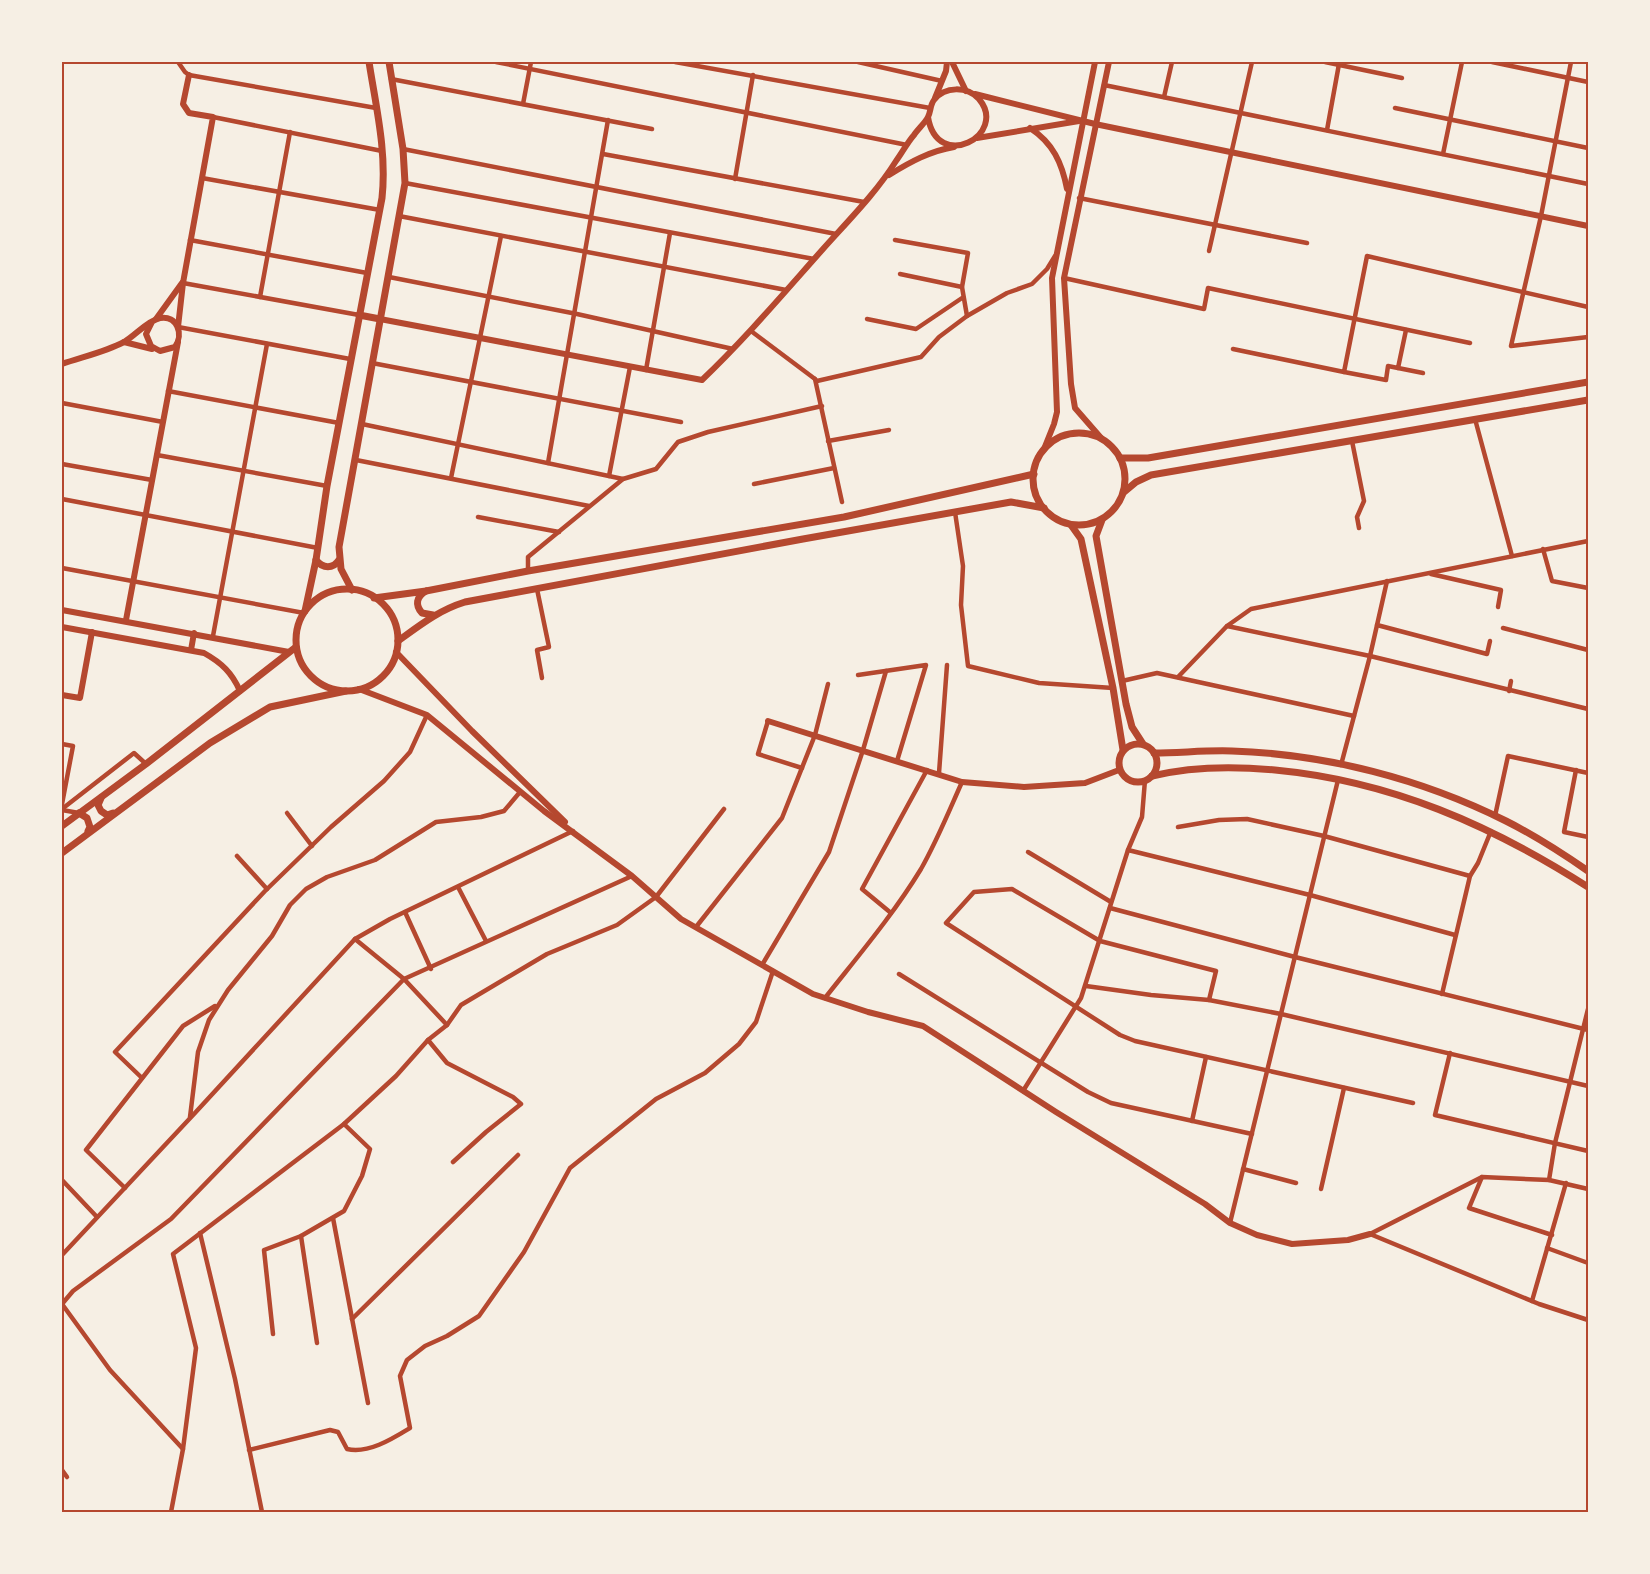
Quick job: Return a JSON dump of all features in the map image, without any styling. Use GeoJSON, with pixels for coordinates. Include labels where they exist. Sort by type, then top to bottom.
{"type":"FeatureCollection","features":[{"type":"Feature","properties":{"kind":"main road"},"geometry":{"type":"LineString","coordinates":[[346,691],[332,689],[319,683],[308,674],[300,661],[296,647],[296,635],[316,561],[350,359],[380,210],[384,177],[369,62]]}},
{"type":"Feature","properties":{"kind":"main road"},"geometry":{"type":"LineString","coordinates":[[352,590],[341,569],[339,547],[405,183],[403,149],[389,62]]}},
{"type":"Feature","properties":{"kind":"main road"},"geometry":{"type":"LineString","coordinates":[[359,315],[380,319]]}},
{"type":"Feature","properties":{"kind":"main road"},"geometry":{"type":"LineString","coordinates":[[1120,458],[1148,458],[1588,382]]}},
{"type":"Feature","properties":{"kind":"main road"},"geometry":{"type":"LineString","coordinates":[[1124,492],[1136,482],[1151,475],[1588,400]]}},
{"type":"Feature","properties":{"kind":"main road"},"geometry":{"type":"LineString","coordinates":[[1071,434],[1087,434],[1102,439],[1120,458],[1126,480],[1124,492],[1115,508],[1102,520],[1086,525],[1071,525],[1060,521],[1044,508],[1037,498],[1034,474],[1039,457],[1044,449],[1057,439],[1071,434]]}},
{"type":"Feature","properties":{"kind":"main road"},"geometry":{"type":"LineString","coordinates":[[374,598],[426,591],[528,571],[844,517],[1034,474]]}},
{"type":"Feature","properties":{"kind":"main road"},"geometry":{"type":"LineString","coordinates":[[398,641],[433,615],[465,602],[1011,502],[1044,508]]}},
{"type":"Feature","properties":{"kind":"main road"},"geometry":{"type":"LineString","coordinates":[[1102,520],[1096,536],[1132,728],[1143,744],[1154,753],[1157,765],[1149,778]]}},
{"type":"Feature","properties":{"kind":"main road"},"geometry":{"type":"LineString","coordinates":[[1071,525],[1081,539],[1113,688],[1123,750]]}},
{"type":"Feature","properties":{"kind":"main road"},"geometry":{"type":"LineString","coordinates":[[316,561],[323,567],[328,567],[333,566],[339,560]]}},
{"type":"Feature","properties":{"kind":"main road"},"geometry":{"type":"LineString","coordinates":[[62,852],[210,743],[270,707],[358,689],[379,680],[386,672],[396,652],[398,641],[396,628],[392,616],[374,598],[352,590],[338,590],[314,601],[304,612]]}},
{"type":"Feature","properties":{"kind":"main road"},"geometry":{"type":"LineString","coordinates":[[426,591],[421,594],[417,604],[422,614],[433,615]]}},
{"type":"Feature","properties":{"kind":"main road"},"geometry":{"type":"LineString","coordinates":[[62,826],[147,764],[296,647]]}},
{"type":"Feature","properties":{"kind":"main road"},"geometry":{"type":"LineString","coordinates":[[1143,744],[1132,744],[1123,750],[1118,759],[1119,770],[1126,779],[1132,782],[1178,770],[1232,766],[1296,772],[1338,779],[1404,796],[1452,813],[1491,831],[1559,868],[1588,887]]}},
{"type":"Feature","properties":{"kind":"main road"},"geometry":{"type":"LineString","coordinates":[[1154,753],[1232,751],[1298,757],[1410,782],[1495,816],[1588,870]]}},
{"type":"Feature","properties":{"kind":"main road"},"geometry":{"type":"LineString","coordinates":[[1338,779],[1341,765]]}},
{"type":"Feature","properties":{"kind":"main road"},"geometry":{"type":"LineString","coordinates":[[100,798],[98,805],[101,811],[107,814],[114,813]]}},
{"type":"Feature","properties":{"kind":"main road"},"geometry":{"type":"LineString","coordinates":[[79,813],[87,818],[90,827],[88,831]]}},
{"type":"Feature","properties":{"kind":"street"},"geometry":{"type":"LineString","coordinates":[[178,62],[189,75],[376,108]]}},
{"type":"Feature","properties":{"kind":"street"},"geometry":{"type":"LineString","coordinates":[[496,62],[531,64],[658,93],[907,144]]}},
{"type":"Feature","properties":{"kind":"street"},"geometry":{"type":"LineString","coordinates":[[675,62],[930,108]]}},
{"type":"Feature","properties":{"kind":"street"},"geometry":{"type":"LineString","coordinates":[[858,62],[942,81]]}},
{"type":"Feature","properties":{"kind":"street"},"geometry":{"type":"LineString","coordinates":[[380,319],[702,380],[751,331],[886,177],[928,117],[947,62]]}},
{"type":"Feature","properties":{"kind":"street"},"geometry":{"type":"LineString","coordinates":[[952,62],[969,92],[978,99],[985,114],[982,131],[977,138]]}},
{"type":"Feature","properties":{"kind":"street"},"geometry":{"type":"LineString","coordinates":[[1044,449],[1057,412],[1052,296],[1055,256],[1095,62]]}},
{"type":"Feature","properties":{"kind":"street"},"geometry":{"type":"LineString","coordinates":[[1102,439],[1075,408],[1071,384],[1064,278],[1109,62]]}},
{"type":"Feature","properties":{"kind":"street"},"geometry":{"type":"LineString","coordinates":[[1164,97],[1172,62]]}},
{"type":"Feature","properties":{"kind":"street"},"geometry":{"type":"LineString","coordinates":[[1209,251],[1252,62]]}},
{"type":"Feature","properties":{"kind":"street"},"geometry":{"type":"LineString","coordinates":[[1325,62],[1401,78]]}},
{"type":"Feature","properties":{"kind":"street"},"geometry":{"type":"LineString","coordinates":[[1443,154],[1462,62]]}},
{"type":"Feature","properties":{"kind":"street"},"geometry":{"type":"LineString","coordinates":[[1492,62],[1588,82]]}},
{"type":"Feature","properties":{"kind":"street"},"geometry":{"type":"LineString","coordinates":[[1571,62],[1541,216],[1511,346],[1588,337]]}},
{"type":"Feature","properties":{"kind":"street"},"geometry":{"type":"LineString","coordinates":[[524,104],[531,64]]}},
{"type":"Feature","properties":{"kind":"street"},"geometry":{"type":"LineString","coordinates":[[1327,130],[1340,64]]}},
{"type":"Feature","properties":{"kind":"street"},"geometry":{"type":"LineString","coordinates":[[189,75],[183,104],[189,113],[382,151]]}},
{"type":"Feature","properties":{"kind":"street"},"geometry":{"type":"LineString","coordinates":[[735,178],[753,75]]}},
{"type":"Feature","properties":{"kind":"street"},"geometry":{"type":"LineString","coordinates":[[391,79],[652,129]]}},
{"type":"Feature","properties":{"kind":"street"},"geometry":{"type":"LineString","coordinates":[[1104,85],[1588,183]]}},
{"type":"Feature","properties":{"kind":"street"},"geometry":{"type":"LineString","coordinates":[[934,100],[949,90],[969,92],[1095,124],[1588,226]]}},
{"type":"Feature","properties":{"kind":"street"},"geometry":{"type":"LineString","coordinates":[[1395,108],[1588,148]]}},
{"type":"Feature","properties":{"kind":"street"},"geometry":{"type":"LineString","coordinates":[[126,620],[180,332],[178,327],[183,283],[213,117]]}},
{"type":"Feature","properties":{"kind":"street"},"geometry":{"type":"LineString","coordinates":[[928,117],[934,134],[940,141],[958,146]]}},
{"type":"Feature","properties":{"kind":"street"},"geometry":{"type":"LineString","coordinates":[[548,463],[608,120]]}},
{"type":"Feature","properties":{"kind":"street"},"geometry":{"type":"LineString","coordinates":[[886,177],[914,160],[939,150],[965,145],[977,138],[1083,121]]}},
{"type":"Feature","properties":{"kind":"street"},"geometry":{"type":"LineString","coordinates":[[1030,128],[1042,136],[1059,159],[1068,194]]}},
{"type":"Feature","properties":{"kind":"street"},"geometry":{"type":"LineString","coordinates":[[260,297],[290,132]]}},
{"type":"Feature","properties":{"kind":"street"},"geometry":{"type":"LineString","coordinates":[[403,149],[836,234]]}},
{"type":"Feature","properties":{"kind":"street"},"geometry":{"type":"LineString","coordinates":[[603,154],[864,202]]}},
{"type":"Feature","properties":{"kind":"street"},"geometry":{"type":"LineString","coordinates":[[202,178],[380,210]]}},
{"type":"Feature","properties":{"kind":"street"},"geometry":{"type":"LineString","coordinates":[[405,183],[814,259]]}},
{"type":"Feature","properties":{"kind":"street"},"geometry":{"type":"LineString","coordinates":[[1079,198],[1307,243]]}},
{"type":"Feature","properties":{"kind":"street"},"geometry":{"type":"LineString","coordinates":[[399,216],[786,290]]}},
{"type":"Feature","properties":{"kind":"street"},"geometry":{"type":"LineString","coordinates":[[646,370],[670,232]]}},
{"type":"Feature","properties":{"kind":"street"},"geometry":{"type":"LineString","coordinates":[[451,478],[501,236]]}},
{"type":"Feature","properties":{"kind":"street"},"geometry":{"type":"LineString","coordinates":[[190,240],[367,273]]}},
{"type":"Feature","properties":{"kind":"street"},"geometry":{"type":"LineString","coordinates":[[895,240],[968,253],[962,287],[962,298],[967,316]]}},
{"type":"Feature","properties":{"kind":"street"},"geometry":{"type":"LineString","coordinates":[[751,331],[817,381],[921,357],[939,336],[967,316],[1007,293],[1032,284],[1047,269],[1055,256]]}},
{"type":"Feature","properties":{"kind":"street"},"geometry":{"type":"LineString","coordinates":[[1344,372],[1367,256],[1588,307]]}},
{"type":"Feature","properties":{"kind":"street"},"geometry":{"type":"LineString","coordinates":[[900,274],[962,287]]}},
{"type":"Feature","properties":{"kind":"street"},"geometry":{"type":"LineString","coordinates":[[389,277],[653,330],[734,349]]}},
{"type":"Feature","properties":{"kind":"street"},"geometry":{"type":"LineString","coordinates":[[1064,278],[1204,309],[1208,288],[1470,343]]}},
{"type":"Feature","properties":{"kind":"street"},"geometry":{"type":"LineString","coordinates":[[183,283],[359,315]]}},
{"type":"Feature","properties":{"kind":"street"},"geometry":{"type":"LineString","coordinates":[[155,349],[148,343],[146,334],[183,283]]}},
{"type":"Feature","properties":{"kind":"street"},"geometry":{"type":"LineString","coordinates":[[867,319],[916,329],[962,298]]}},
{"type":"Feature","properties":{"kind":"street"},"geometry":{"type":"LineString","coordinates":[[62,364],[124,342],[154,320],[166,318],[178,327],[350,359]]}},
{"type":"Feature","properties":{"kind":"street"},"geometry":{"type":"LineString","coordinates":[[1398,368],[1406,330]]}},
{"type":"Feature","properties":{"kind":"street"},"geometry":{"type":"LineString","coordinates":[[124,342],[165,351],[178,342]]}},
{"type":"Feature","properties":{"kind":"street"},"geometry":{"type":"LineString","coordinates":[[213,636],[267,344]]}},
{"type":"Feature","properties":{"kind":"street"},"geometry":{"type":"LineString","coordinates":[[1233,349],[1386,381],[1388,366],[1423,373]]}},
{"type":"Feature","properties":{"kind":"street"},"geometry":{"type":"LineString","coordinates":[[372,363],[681,422]]}},
{"type":"Feature","properties":{"kind":"street"},"geometry":{"type":"LineString","coordinates":[[609,476],[630,367]]}},
{"type":"Feature","properties":{"kind":"street"},"geometry":{"type":"LineString","coordinates":[[815,379],[842,502]]}},
{"type":"Feature","properties":{"kind":"street"},"geometry":{"type":"LineString","coordinates":[[168,391],[339,423]]}},
{"type":"Feature","properties":{"kind":"street"},"geometry":{"type":"LineString","coordinates":[[62,403],[163,422]]}},
{"type":"Feature","properties":{"kind":"street"},"geometry":{"type":"LineString","coordinates":[[528,571],[528,557],[623,479],[657,469],[678,442],[708,432],[822,406]]}},
{"type":"Feature","properties":{"kind":"street"},"geometry":{"type":"LineString","coordinates":[[1476,419],[1512,556]]}},
{"type":"Feature","properties":{"kind":"street"},"geometry":{"type":"LineString","coordinates":[[362,424],[623,479]]}},
{"type":"Feature","properties":{"kind":"street"},"geometry":{"type":"LineString","coordinates":[[828,441],[889,430]]}},
{"type":"Feature","properties":{"kind":"street"},"geometry":{"type":"LineString","coordinates":[[1352,441],[1364,501],[1357,517],[1359,528]]}},
{"type":"Feature","properties":{"kind":"street"},"geometry":{"type":"LineString","coordinates":[[157,455],[327,486]]}},
{"type":"Feature","properties":{"kind":"street"},"geometry":{"type":"LineString","coordinates":[[356,460],[590,506]]}},
{"type":"Feature","properties":{"kind":"street"},"geometry":{"type":"LineString","coordinates":[[62,464],[152,480]]}},
{"type":"Feature","properties":{"kind":"street"},"geometry":{"type":"LineString","coordinates":[[754,484],[834,468]]}},
{"type":"Feature","properties":{"kind":"street"},"geometry":{"type":"LineString","coordinates":[[62,499],[318,548]]}},
{"type":"Feature","properties":{"kind":"street"},"geometry":{"type":"LineString","coordinates":[[956,512],[963,566],[961,604],[968,666],[1039,683],[1113,688]]}},
{"type":"Feature","properties":{"kind":"street"},"geometry":{"type":"LineString","coordinates":[[477,517],[559,532]]}},
{"type":"Feature","properties":{"kind":"street"},"geometry":{"type":"LineString","coordinates":[[1178,677],[1227,626],[1251,609],[1588,541]]}},
{"type":"Feature","properties":{"kind":"street"},"geometry":{"type":"LineString","coordinates":[[1543,549],[1552,580],[1588,588]]}},
{"type":"Feature","properties":{"kind":"street"},"geometry":{"type":"LineString","coordinates":[[62,568],[304,612]]}},
{"type":"Feature","properties":{"kind":"street"},"geometry":{"type":"LineString","coordinates":[[1428,573],[1502,590],[1498,607]]}},
{"type":"Feature","properties":{"kind":"street"},"geometry":{"type":"LineString","coordinates":[[1341,765],[1387,581]]}},
{"type":"Feature","properties":{"kind":"street"},"geometry":{"type":"LineString","coordinates":[[537,589],[549,647],[537,650],[542,678]]}},
{"type":"Feature","properties":{"kind":"street"},"geometry":{"type":"LineString","coordinates":[[62,610],[213,636],[289,652]]}},
{"type":"Feature","properties":{"kind":"street"},"geometry":{"type":"LineString","coordinates":[[1377,625],[1487,654],[1490,641]]}},
{"type":"Feature","properties":{"kind":"street"},"geometry":{"type":"LineString","coordinates":[[1227,626],[1370,656],[1588,709]]}},
{"type":"Feature","properties":{"kind":"street"},"geometry":{"type":"LineString","coordinates":[[62,627],[204,653],[220,662],[234,677],[240,691]]}},
{"type":"Feature","properties":{"kind":"street"},"geometry":{"type":"LineString","coordinates":[[1503,628],[1588,650]]}},
{"type":"Feature","properties":{"kind":"street"},"geometry":{"type":"LineString","coordinates":[[62,695],[80,698],[92,632]]}},
{"type":"Feature","properties":{"kind":"street"},"geometry":{"type":"LineString","coordinates":[[191,650],[194,633]]}},
{"type":"Feature","properties":{"kind":"street"},"geometry":{"type":"LineString","coordinates":[[396,652],[573,831]]}},
{"type":"Feature","properties":{"kind":"street"},"geometry":{"type":"LineString","coordinates":[[858,675],[926,665],[897,761]]}},
{"type":"Feature","properties":{"kind":"street"},"geometry":{"type":"LineString","coordinates":[[939,774],[946,665]]}},
{"type":"Feature","properties":{"kind":"street"},"geometry":{"type":"LineString","coordinates":[[762,965],[829,852],[886,671]]}},
{"type":"Feature","properties":{"kind":"street"},"geometry":{"type":"LineString","coordinates":[[1122,681],[1157,673],[1354,716]]}},
{"type":"Feature","properties":{"kind":"street"},"geometry":{"type":"LineString","coordinates":[[1509,691],[1511,681]]}},
{"type":"Feature","properties":{"kind":"street"},"geometry":{"type":"LineString","coordinates":[[696,927],[782,818],[815,735],[828,684]]}},
{"type":"Feature","properties":{"kind":"street"},"geometry":{"type":"LineString","coordinates":[[358,689],[427,715],[520,792],[632,876],[681,919],[813,994],[868,1012],[923,1026],[1204,1204],[1230,1223],[1257,1235],[1292,1244],[1348,1240],[1370,1234],[1482,1177],[1548,1180],[1588,1189]]}},
{"type":"Feature","properties":{"kind":"street"},"geometry":{"type":"LineString","coordinates":[[142,1078],[116,1052],[267,889],[384,782],[410,752],[427,715]]}},
{"type":"Feature","properties":{"kind":"street"},"geometry":{"type":"LineString","coordinates":[[802,768],[758,754],[768,721],[962,782],[1024,786],[1085,783],[1119,770]]}},
{"type":"Feature","properties":{"kind":"street"},"geometry":{"type":"LineString","coordinates":[[62,744],[73,746],[62,808]]}},
{"type":"Feature","properties":{"kind":"street"},"geometry":{"type":"LineString","coordinates":[[62,808],[134,753],[147,764]]}},
{"type":"Feature","properties":{"kind":"street"},"geometry":{"type":"LineString","coordinates":[[1495,816],[1508,756],[1588,773]]}},
{"type":"Feature","properties":{"kind":"street"},"geometry":{"type":"LineString","coordinates":[[891,913],[862,889],[927,770]]}},
{"type":"Feature","properties":{"kind":"street"},"geometry":{"type":"LineString","coordinates":[[1576,770],[1564,832],[1588,837]]}},
{"type":"Feature","properties":{"kind":"street"},"geometry":{"type":"LineString","coordinates":[[1023,1091],[1077,1005],[1086,986],[1128,850],[1142,817],[1149,778]]}},
{"type":"Feature","properties":{"kind":"street"},"geometry":{"type":"LineString","coordinates":[[1230,1223],[1338,779]]}},
{"type":"Feature","properties":{"kind":"street"},"geometry":{"type":"LineString","coordinates":[[825,998],[891,913],[921,869],[962,782]]}},
{"type":"Feature","properties":{"kind":"street"},"geometry":{"type":"LineString","coordinates":[[190,1118],[198,1052],[208,1020],[228,990],[273,936],[290,905],[306,889],[327,877],[375,860],[436,822],[481,817],[504,811],[528,785]]}},
{"type":"Feature","properties":{"kind":"street"},"geometry":{"type":"LineString","coordinates":[[62,808],[79,813]]}},
{"type":"Feature","properties":{"kind":"street"},"geometry":{"type":"LineString","coordinates":[[171,1512],[183,1449],[196,1348],[173,1254],[344,1124],[396,1076],[428,1040],[447,1025],[461,1005],[547,954],[617,925],[656,897],[724,809]]}},
{"type":"Feature","properties":{"kind":"street"},"geometry":{"type":"LineString","coordinates":[[287,813],[312,846]]}},
{"type":"Feature","properties":{"kind":"street"},"geometry":{"type":"LineString","coordinates":[[1178,827],[1219,820],[1247,819],[1324,836],[1470,876]]}},
{"type":"Feature","properties":{"kind":"street"},"geometry":{"type":"LineString","coordinates":[[62,1255],[355,939],[405,912],[573,831]]}},
{"type":"Feature","properties":{"kind":"street"},"geometry":{"type":"LineString","coordinates":[[1442,994],[1470,876],[1491,831]]}},
{"type":"Feature","properties":{"kind":"street"},"geometry":{"type":"LineString","coordinates":[[1128,850],[1310,895],[1455,935]]}},
{"type":"Feature","properties":{"kind":"street"},"geometry":{"type":"LineString","coordinates":[[1028,852],[1111,905],[1295,957],[1586,1030]]}},
{"type":"Feature","properties":{"kind":"street"},"geometry":{"type":"LineString","coordinates":[[237,856],[267,889]]}},
{"type":"Feature","properties":{"kind":"street"},"geometry":{"type":"LineString","coordinates":[[183,1449],[110,1370],[62,1304],[72,1291],[171,1220],[404,979],[431,969],[486,941],[632,876]]}},
{"type":"Feature","properties":{"kind":"street"},"geometry":{"type":"LineString","coordinates":[[458,887],[486,941]]}},
{"type":"Feature","properties":{"kind":"street"},"geometry":{"type":"LineString","coordinates":[[1209,1000],[1216,971],[1100,941],[1012,889],[974,892],[946,923],[1077,1005],[1120,1035],[1135,1041],[1413,1103]]}},
{"type":"Feature","properties":{"kind":"street"},"geometry":{"type":"LineString","coordinates":[[405,912],[431,969]]}},
{"type":"Feature","properties":{"kind":"street"},"geometry":{"type":"LineString","coordinates":[[355,939],[404,979],[447,1025]]}},
{"type":"Feature","properties":{"kind":"street"},"geometry":{"type":"LineString","coordinates":[[249,1450],[330,1430],[338,1432],[347,1449],[358,1451],[394,1438],[410,1428],[400,1376],[407,1360],[425,1346],[447,1336],[479,1316],[524,1252],[570,1168],[656,1099],[705,1073],[739,1044],[756,1022],[773,971]]}},
{"type":"Feature","properties":{"kind":"street"},"geometry":{"type":"LineString","coordinates":[[899,974],[1088,1092],[1111,1103],[1252,1134]]}},
{"type":"Feature","properties":{"kind":"street"},"geometry":{"type":"LineString","coordinates":[[1086,986],[1209,1000],[1281,1014],[1588,1086]]}},
{"type":"Feature","properties":{"kind":"street"},"geometry":{"type":"LineString","coordinates":[[125,1188],[86,1149],[128,1100],[142,1078],[183,1026],[219,1004]]}},
{"type":"Feature","properties":{"kind":"street"},"geometry":{"type":"LineString","coordinates":[[1548,1180],[1555,1143],[1586,1030],[1588,1009]]}},
{"type":"Feature","properties":{"kind":"street"},"geometry":{"type":"LineString","coordinates":[[428,1040],[447,1063],[513,1097],[521,1104],[453,1162]]}},
{"type":"Feature","properties":{"kind":"street"},"geometry":{"type":"LineString","coordinates":[[1450,1053],[1435,1115],[1588,1151]]}},
{"type":"Feature","properties":{"kind":"street"},"geometry":{"type":"LineString","coordinates":[[1192,1121],[1206,1057]]}},
{"type":"Feature","properties":{"kind":"street"},"geometry":{"type":"LineString","coordinates":[[1321,1189],[1344,1088]]}},
{"type":"Feature","properties":{"kind":"street"},"geometry":{"type":"LineString","coordinates":[[273,1334],[264,1250],[301,1236],[344,1211],[362,1176],[370,1149],[344,1124]]}},
{"type":"Feature","properties":{"kind":"street"},"geometry":{"type":"LineString","coordinates":[[352,1319],[518,1155]]}},
{"type":"Feature","properties":{"kind":"street"},"geometry":{"type":"LineString","coordinates":[[1244,1169],[1296,1183]]}},
{"type":"Feature","properties":{"kind":"street"},"geometry":{"type":"LineString","coordinates":[[1482,1177],[1469,1208],[1552,1235]]}},
{"type":"Feature","properties":{"kind":"street"},"geometry":{"type":"LineString","coordinates":[[62,1180],[97,1217]]}},
{"type":"Feature","properties":{"kind":"street"},"geometry":{"type":"LineString","coordinates":[[1532,1301],[1566,1183]]}},
{"type":"Feature","properties":{"kind":"street"},"geometry":{"type":"LineString","coordinates":[[333,1218],[368,1403]]}},
{"type":"Feature","properties":{"kind":"street"},"geometry":{"type":"LineString","coordinates":[[200,1233],[235,1379],[262,1512]]}},
{"type":"Feature","properties":{"kind":"street"},"geometry":{"type":"LineString","coordinates":[[1370,1234],[1532,1301],[1588,1320]]}},
{"type":"Feature","properties":{"kind":"street"},"geometry":{"type":"LineString","coordinates":[[301,1236],[317,1343]]}},
{"type":"Feature","properties":{"kind":"street"},"geometry":{"type":"LineString","coordinates":[[1547,1248],[1588,1263]]}},
{"type":"Feature","properties":{"kind":"street"},"geometry":{"type":"LineString","coordinates":[[62,1470],[67,1477]]}}]}
